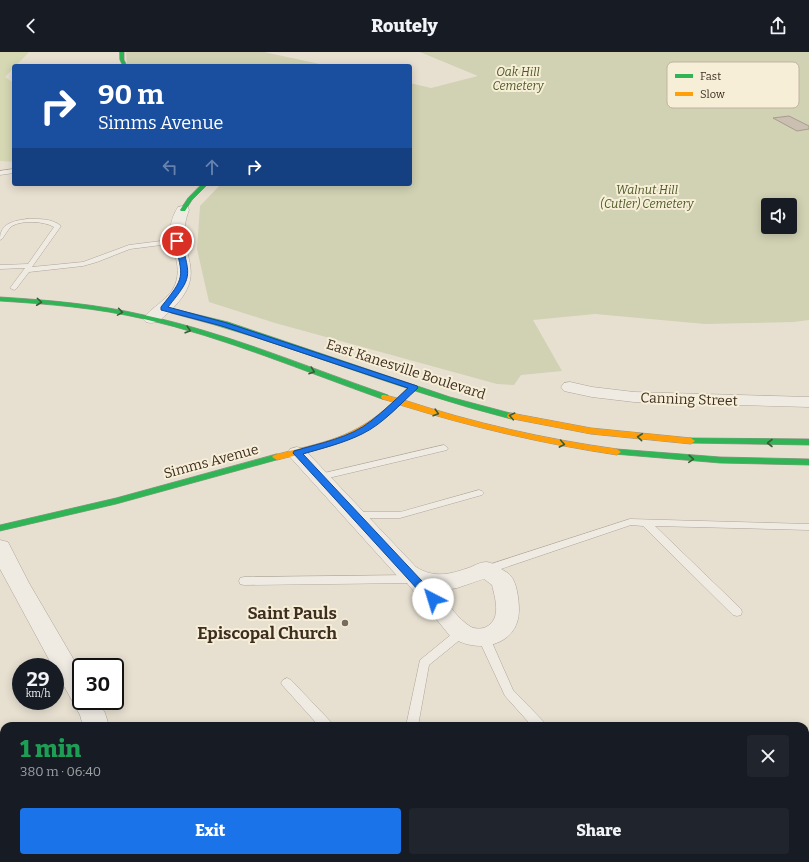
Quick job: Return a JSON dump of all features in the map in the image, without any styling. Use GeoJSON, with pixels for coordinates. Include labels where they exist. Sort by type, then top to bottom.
{"type":"FeatureCollection","features":[{"type":"Feature","properties":{"kind":"main road"},"geometry":{"type":"LineString","coordinates":[[122,52],[123,64]]}},
{"type":"Feature","properties":{"kind":"main road"},"geometry":{"type":"LineString","coordinates":[[182,210],[190,199],[203,186]]}},
{"type":"Feature","properties":{"kind":"main road"},"geometry":{"type":"LineString","coordinates":[[2,288],[18,288]]}},
{"type":"Feature","properties":{"kind":"main road","name":"East Kanesville Boulevard"},"geometry":{"type":"LineString","coordinates":[[0,299],[88,308],[155,311],[225,324],[485,410],[591,431],[651,438],[708,442],[809,442]]}},
{"type":"Feature","properties":{"kind":"main road","name":"East Kanesville Boulevard"},"geometry":{"type":"LineString","coordinates":[[155,311],[233,344],[399,401],[491,429],[596,449],[658,457],[726,462],[809,462]]}},
{"type":"Feature","properties":{"kind":"main road","name":"Simms Avenue"},"geometry":{"type":"LineString","coordinates":[[0,528],[116,501],[334,442],[360,432],[374,423],[414,387]]}},
{"type":"Feature","properties":{"kind":"street"},"geometry":{"type":"LineString","coordinates":[[155,311],[182,286],[185,268],[177,241],[176,227],[177,220],[182,210]]}},
{"type":"Feature","properties":{"kind":"street","name":"Canning Street"},"geometry":{"type":"LineString","coordinates":[[570,387],[592,392],[634,397],[809,402]]}},
{"type":"Feature","properties":{"kind":"street"},"geometry":{"type":"LineString","coordinates":[[297,453],[408,573],[416,579],[462,632],[475,638],[484,638],[499,632],[506,622],[508,603],[502,581],[486,570],[448,583],[429,583],[416,579]]}},
{"type":"Feature","properties":{"kind":"street"},"geometry":{"type":"LineString","coordinates":[[0,547],[72,678]]}},
{"type":"Feature","properties":{"kind":"street"},"geometry":{"type":"LineString","coordinates":[[90,710],[95,722]]}},
{"type":"Feature","properties":{"kind":"lane"},"geometry":{"type":"LineString","coordinates":[[0,173],[12,171]]}},
{"type":"Feature","properties":{"kind":"lane"},"geometry":{"type":"LineString","coordinates":[[0,238],[7,227],[17,223],[46,222],[56,224],[58,226],[28,268],[18,288]]}},
{"type":"Feature","properties":{"kind":"lane"},"geometry":{"type":"LineString","coordinates":[[0,267],[28,268],[83,264],[95,261],[128,247],[177,241]]}},
{"type":"Feature","properties":{"kind":"lane"},"geometry":{"type":"LineString","coordinates":[[320,477],[444,448]]}},
{"type":"Feature","properties":{"kind":"lane"},"geometry":{"type":"LineString","coordinates":[[355,515],[400,515],[479,493]]}},
{"type":"Feature","properties":{"kind":"lane"},"geometry":{"type":"LineString","coordinates":[[486,570],[630,522],[809,527]]}},
{"type":"Feature","properties":{"kind":"lane"},"geometry":{"type":"LineString","coordinates":[[645,522],[737,612]]}},
{"type":"Feature","properties":{"kind":"lane"},"geometry":{"type":"LineString","coordinates":[[244,581],[416,579]]}},
{"type":"Feature","properties":{"kind":"lane"},"geometry":{"type":"LineString","coordinates":[[413,722],[424,663],[462,632]]}},
{"type":"Feature","properties":{"kind":"lane"},"geometry":{"type":"LineString","coordinates":[[484,638],[509,693],[536,722]]}},
{"type":"Feature","properties":{"kind":"lane"},"geometry":{"type":"LineString","coordinates":[[287,683],[323,722]]}},
{"type":"Feature","properties":{"kind":"green space"},"geometry":{"type":"Polygon","coordinates":[[[0,52],[29,52],[17,64],[12,64],[12,70],[5,77],[12,82],[12,162],[0,161],[0,52]]]}},
{"type":"Feature","properties":{"kind":"green space"},"geometry":{"type":"Polygon","coordinates":[[[126,52],[264,52],[320,64],[127,64],[126,52]]]}},
{"type":"Feature","properties":{"kind":"green space","name":"Walnut Hill (Cutler) Cemetery"},"geometry":{"type":"Polygon","coordinates":[[[420,52],[809,52],[809,320],[793,322],[705,324],[595,314],[533,320],[562,371],[521,375],[514,385],[497,384],[275,323],[209,302],[197,249],[200,206],[219,186],[412,186],[412,83],[431,88],[478,76],[420,52]]]}},
{"type":"Feature","properties":{"kind":"building"},"geometry":{"type":"Polygon","coordinates":[[[789,116],[809,126],[809,129],[797,131],[773,118],[789,116]]]}},
{"type":"Feature","properties":{"kind":"traffic: fast"},"geometry":{"type":"LineString","coordinates":[[122,52],[122,60],[124,64]]}},
{"type":"Feature","properties":{"kind":"traffic: fast"},"geometry":{"type":"LineString","coordinates":[[183,210],[190,199],[203,186]]}},
{"type":"Feature","properties":{"kind":"traffic: fast"},"geometry":{"type":"LineString","coordinates":[[0,299],[54,303],[144,317],[205,334],[385,397]]}},
{"type":"Feature","properties":{"kind":"traffic: fast"},"geometry":{"type":"LineString","coordinates":[[174,311],[225,324],[447,399],[511,416]]}},
{"type":"Feature","properties":{"kind":"traffic: fast"},"geometry":{"type":"LineString","coordinates":[[691,441],[809,442]]}},
{"type":"Feature","properties":{"kind":"traffic: fast"},"geometry":{"type":"LineString","coordinates":[[617,452],[720,460],[809,462]]}},
{"type":"Feature","properties":{"kind":"traffic: fast"},"geometry":{"type":"LineString","coordinates":[[0,528],[116,501],[277,457]]}},
{"type":"Feature","properties":{"kind":"traffic: slow"},"geometry":{"type":"LineString","coordinates":[[277,457],[329,444],[349,437],[367,428],[414,387]]}},
{"type":"Feature","properties":{"kind":"traffic: slow"},"geometry":{"type":"LineString","coordinates":[[385,397],[442,415],[529,437],[617,452]]}},
{"type":"Feature","properties":{"kind":"traffic: slow"},"geometry":{"type":"LineString","coordinates":[[511,416],[591,431],[691,441]]}},
{"type":"Feature","properties":{"kind":"place","name":"Saint Pauls Episcopal Church"},"geometry":{"type":"Point","coordinates":[345,623]}},
{"type":"Feature","properties":{"kind":"route"},"geometry":{"type":"LineString","coordinates":[[177,241],[185,268],[184,277],[182,286],[164,308],[225,324],[414,387],[374,423],[360,432],[334,442],[297,453],[433,599]]}},
{"type":"Feature","properties":{"kind":"park label","name":"Oak Hill Cemetery"},"geometry":{"type":"Point","coordinates":[518,79]}}]}
